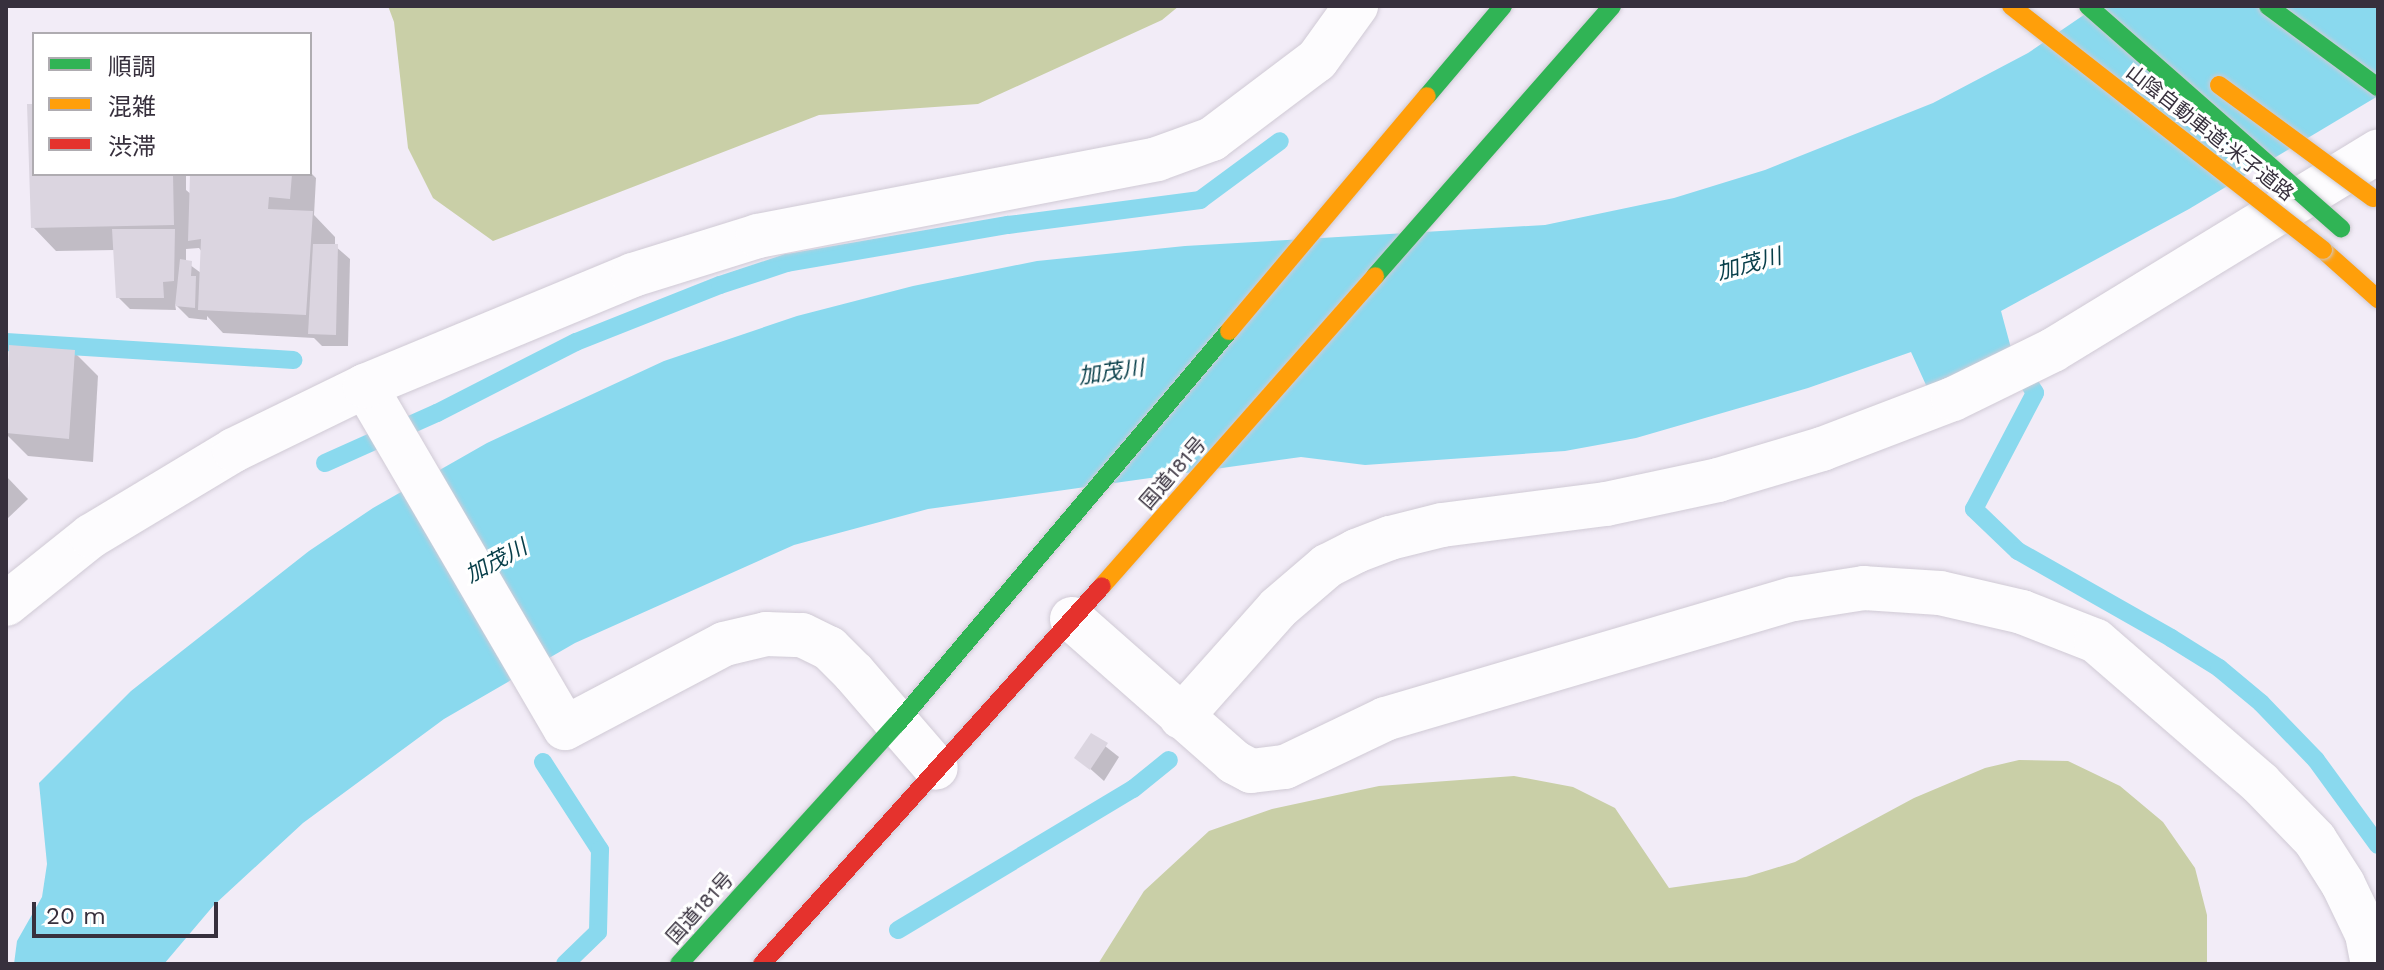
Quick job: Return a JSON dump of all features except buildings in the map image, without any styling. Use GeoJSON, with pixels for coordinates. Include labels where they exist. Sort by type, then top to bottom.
{"type":"FeatureCollection","features":[{"type":"Feature","properties":{"kind":"main road","name":"国道181号"},"geometry":{"type":"LineString","coordinates":[[679,964],[897,724],[1503,6]]}},
{"type":"Feature","properties":{"kind":"main road","name":"国道181号"},"geometry":{"type":"LineString","coordinates":[[762,964],[1084,607],[1612,6]]}},
{"type":"Feature","properties":{"kind":"main road","name":"山陰自動車道;米子道路"},"geometry":{"type":"LineString","coordinates":[[2011,6],[2323,250],[2378,299]]}},
{"type":"Feature","properties":{"kind":"main road","name":"山陰自動車道;米子道路"},"geometry":{"type":"LineString","coordinates":[[2088,6],[2360,244]]}},
{"type":"Feature","properties":{"kind":"main road"},"geometry":{"type":"LineString","coordinates":[[2110,6],[2148,33]]}},
{"type":"Feature","properties":{"kind":"main road"},"geometry":{"type":"LineString","coordinates":[[2268,6],[2378,87]]}},
{"type":"Feature","properties":{"kind":"main road"},"geometry":{"type":"LineString","coordinates":[[2198,70],[2375,200]]}},
{"type":"Feature","properties":{"kind":"street"},"geometry":{"type":"LineString","coordinates":[[6,604],[91,536],[234,450],[375,404],[633,275],[758,236],[1157,159],[1212,139],[1317,60],[1356,6]]}},
{"type":"Feature","properties":{"kind":"street"},"geometry":{"type":"LineString","coordinates":[[1181,717],[1278,608],[1327,566],[1356,551],[1390,538],[1442,525],[1606,504],[1718,480],[1822,449],[1953,399],[2053,350],[2378,152]]}},
{"type":"Feature","properties":{"kind":"street"},"geometry":{"type":"LineString","coordinates":[[375,404],[546,690],[565,728],[724,644],[766,634],[802,635],[829,648],[936,768]]}},
{"type":"Feature","properties":{"kind":"street"},"geometry":{"type":"LineString","coordinates":[[1084,607],[1181,717],[1234,762],[1251,771],[1285,767],[1385,719],[1794,599],[1864,588],[1940,593],[2022,612],[2096,641],[2260,783],[2315,840],[2343,884],[2367,934],[2373,964]]}},
{"type":"Feature","properties":{"kind":"green space"},"geometry":{"type":"Polygon","coordinates":[[[388,6],[1179,6],[1162,20],[978,104],[819,115],[493,241],[433,198],[408,148],[394,22],[388,6]]]}},
{"type":"Feature","properties":{"kind":"green space"},"geometry":{"type":"Polygon","coordinates":[[[2019,760],[2068,761],[2120,786],[2163,822],[2195,868],[2207,915],[2207,964],[1098,964],[1144,891],[1209,831],[1272,809],[1379,786],[1514,776],[1573,787],[1615,808],[1669,888],[1746,877],[1795,862],[1914,798],[1985,768],[2019,760]]]}},
{"type":"Feature","properties":{"kind":"water","name":"加茂川"},"geometry":{"type":"Polygon","coordinates":[[[2097,6],[2378,6],[2378,96],[2189,209],[2001,311],[2015,363],[1931,396],[1911,352],[1808,388],[1636,438],[1565,451],[1365,465],[1301,457],[928,509],[794,545],[575,643],[444,719],[303,823],[214,905],[164,964],[14,964],[17,941],[42,897],[47,864],[39,783],[131,691],[309,551],[373,508],[487,443],[664,361],[797,316],[913,286],[1037,261],[1185,246],[1545,225],[1674,198],[1765,170],[1933,103],[2028,53],[2097,6]]]}},
{"type":"Feature","properties":{"kind":"waterway"},"geometry":{"type":"LineString","coordinates":[[325,463],[437,413],[576,342],[720,285],[787,263],[1008,225],[1200,200],[1280,141]]}},
{"type":"Feature","properties":{"kind":"waterway"},"geometry":{"type":"LineString","coordinates":[[6,342],[293,360]]}},
{"type":"Feature","properties":{"kind":"waterway"},"geometry":{"type":"LineString","coordinates":[[2017,365],[2035,393],[1974,509],[2018,551],[2219,668],[2261,703],[2316,760],[2378,845]]}},
{"type":"Feature","properties":{"kind":"waterway"},"geometry":{"type":"LineString","coordinates":[[898,930],[1133,789],[1169,760]]}},
{"type":"Feature","properties":{"kind":"waterway"},"geometry":{"type":"LineString","coordinates":[[543,762],[600,850],[598,932],[565,964]]}},
{"type":"Feature","properties":{"kind":"traffic: fast"},"geometry":{"type":"LineString","coordinates":[[1427,96],[1503,6]]}},
{"type":"Feature","properties":{"kind":"traffic: fast"},"geometry":{"type":"LineString","coordinates":[[1375,276],[1612,6]]}},
{"type":"Feature","properties":{"kind":"traffic: fast"},"geometry":{"type":"LineString","coordinates":[[2088,6],[2341,228]]}},
{"type":"Feature","properties":{"kind":"traffic: fast"},"geometry":{"type":"LineString","coordinates":[[2268,6],[2378,87]]}},
{"type":"Feature","properties":{"kind":"traffic: fast"},"geometry":{"type":"LineString","coordinates":[[679,964],[897,724],[1229,331]]}},
{"type":"Feature","properties":{"kind":"traffic: slow"},"geometry":{"type":"LineString","coordinates":[[2011,6],[2323,250]]}},
{"type":"Feature","properties":{"kind":"traffic: slow"},"geometry":{"type":"LineString","coordinates":[[2219,85],[2373,198]]}},
{"type":"Feature","properties":{"kind":"traffic: slow"},"geometry":{"type":"LineString","coordinates":[[1229,331],[1427,96]]}},
{"type":"Feature","properties":{"kind":"traffic: slow"},"geometry":{"type":"LineString","coordinates":[[2323,250],[2378,299]]}},
{"type":"Feature","properties":{"kind":"traffic: slow"},"geometry":{"type":"LineString","coordinates":[[1102,586],[1375,276]]}},
{"type":"Feature","properties":{"kind":"traffic: jam"},"geometry":{"type":"LineString","coordinates":[[762,964],[1102,586]]}}]}
